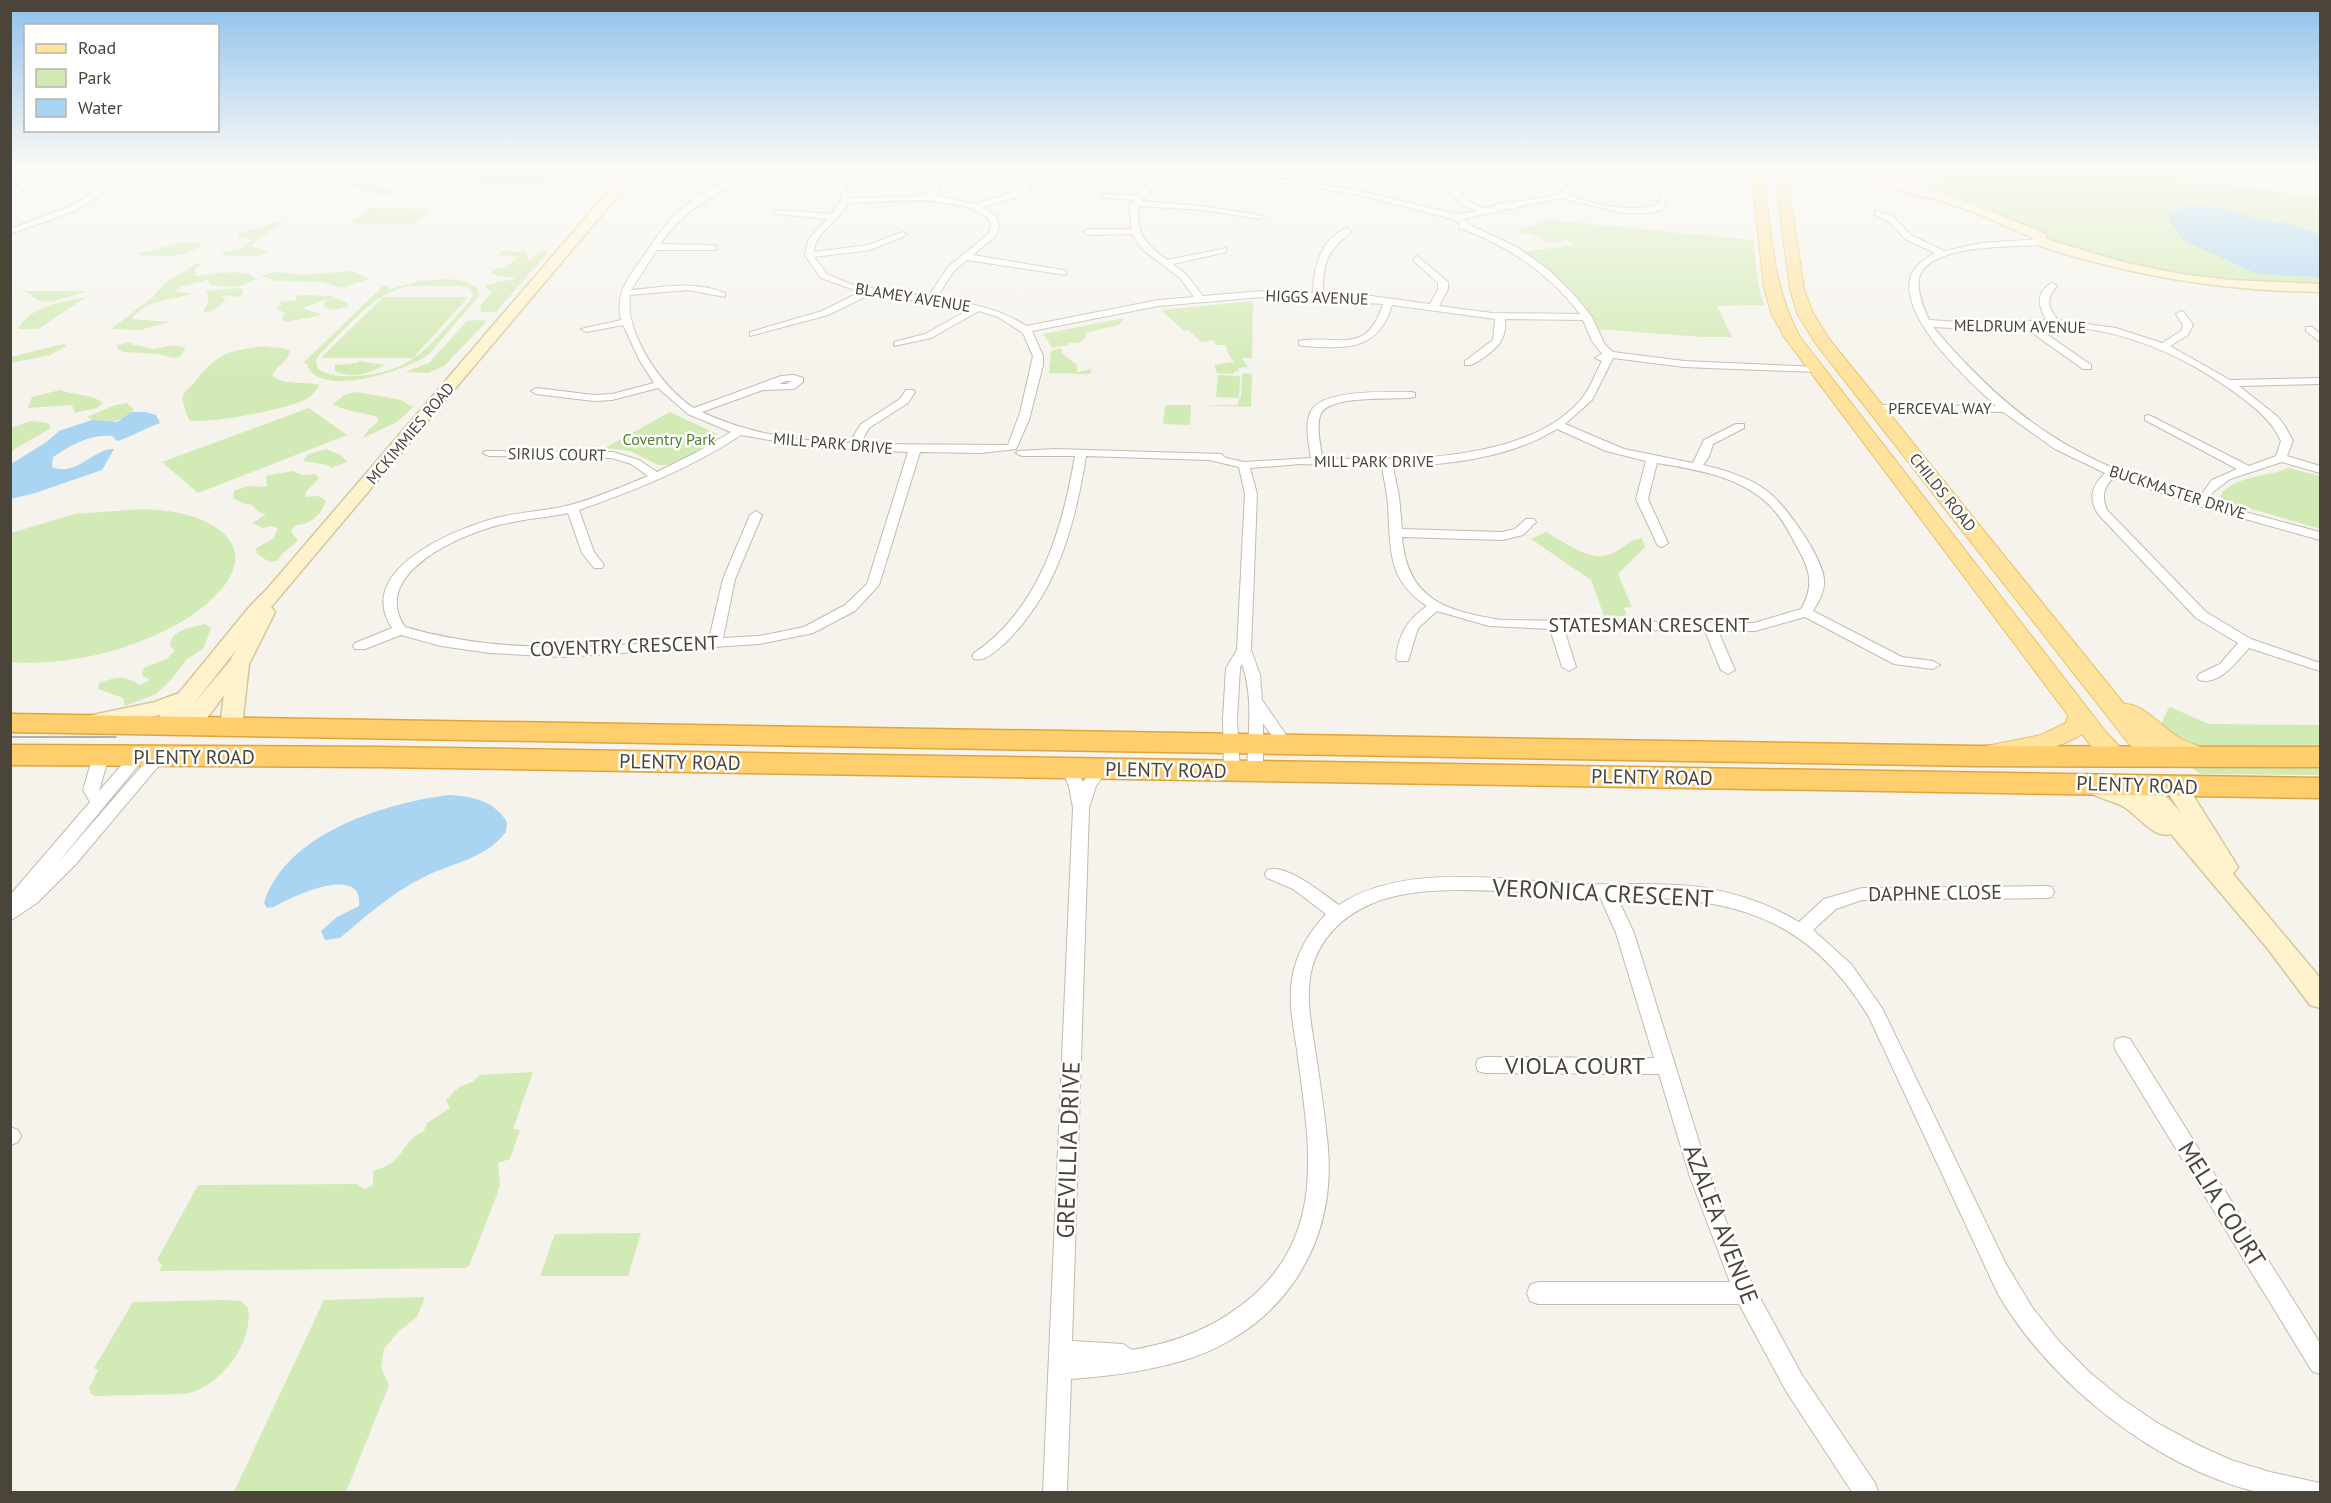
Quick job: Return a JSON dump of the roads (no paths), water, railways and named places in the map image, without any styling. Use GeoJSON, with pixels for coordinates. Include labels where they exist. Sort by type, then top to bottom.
{"type":"FeatureCollection","features":[{"type":"Feature","properties":{"kind":"highway","name":"PLENTY ROAD"},"geometry":{"type":"LineString","coordinates":[[10,723],[83,723],[179,716],[231,726],[2175,784],[2205,788],[2320,788]]}},
{"type":"Feature","properties":{"kind":"highway","name":"MCKIMMIES ROAD"},"geometry":{"type":"LineString","coordinates":[[148,756],[179,716]]}},
{"type":"Feature","properties":{"kind":"highway","name":"PLENTY ROAD"},"geometry":{"type":"LineString","coordinates":[[10,755],[1100,769],[1244,758],[1286,745],[1976,756],[2320,757]]}},
{"type":"Feature","properties":{"kind":"highway","name":"CHILDS ROAD"},"geometry":{"type":"LineString","coordinates":[[2117,757],[2142,784]]}},
{"type":"Feature","properties":{"kind":"highway","name":"CHILDS ROAD"},"geometry":{"type":"LineString","coordinates":[[2153,757],[2175,784]]}},
{"type":"Feature","properties":{"kind":"main road","name":"MCKIMMIES ROAD"},"geometry":{"type":"LineString","coordinates":[[546,275],[574,238]]}},
{"type":"Feature","properties":{"kind":"main road","name":"MCKIMMIES ROAD"},"geometry":{"type":"LineString","coordinates":[[179,716],[258,609],[546,275],[581,238]]}},
{"type":"Feature","properties":{"kind":"main road","name":"CHILDS ROAD"},"geometry":{"type":"LineString","coordinates":[[1765,238],[1771,288],[1780,315],[1817,371],[2097,737],[2117,757]]}},
{"type":"Feature","properties":{"kind":"main road","name":"CHILDS ROAD"},"geometry":{"type":"LineString","coordinates":[[1790,238],[1797,289],[1804,312],[1822,341],[2153,757]]}},
{"type":"Feature","properties":{"kind":"main road"},"geometry":{"type":"LineString","coordinates":[[2038,238],[2120,266],[2185,279],[2320,288]]}},
{"type":"Feature","properties":{"kind":"main road"},"geometry":{"type":"LineString","coordinates":[[1817,371],[1841,373],[1844,369]]}},
{"type":"Feature","properties":{"kind":"main road"},"geometry":{"type":"LineString","coordinates":[[1836,396],[1855,404],[1875,408]]}},
{"type":"Feature","properties":{"kind":"main road","name":"MCKIMMIES ROAD"},"geometry":{"type":"LineString","coordinates":[[179,716],[239,664],[275,592]]}},
{"type":"Feature","properties":{"kind":"main road"},"geometry":{"type":"LineString","coordinates":[[231,726],[239,664]]}},
{"type":"Feature","properties":{"kind":"main road"},"geometry":{"type":"LineString","coordinates":[[2047,671],[2068,678],[2088,675],[2158,736],[2202,757]]}},
{"type":"Feature","properties":{"kind":"main road"},"geometry":{"type":"LineString","coordinates":[[1976,756],[2044,741],[2071,732],[2077,727],[2080,715]]}},
{"type":"Feature","properties":{"kind":"main road"},"geometry":{"type":"LineString","coordinates":[[2090,783],[2132,800],[2210,865]]}},
{"type":"Feature","properties":{"kind":"main road"},"geometry":{"type":"LineString","coordinates":[[2142,784],[2277,942],[2320,997]]}},
{"type":"Feature","properties":{"kind":"main road"},"geometry":{"type":"LineString","coordinates":[[2175,784],[2230,874],[2258,910],[2277,942]]}},
{"type":"Feature","properties":{"kind":"street","name":"MILL PARK DRIVE"},"geometry":{"type":"LineString","coordinates":[[661,238],[631,280],[624,308],[626,322],[659,385],[692,412],[740,431],[792,442],[852,447],[1016,450],[1213,458],[1250,463],[1432,462],[1477,454],[1523,441],[1557,425],[1588,398],[1608,357]]}},
{"type":"Feature","properties":{"kind":"street"},"geometry":{"type":"LineString","coordinates":[[814,238],[809,255],[870,247],[894,238]]}},
{"type":"Feature","properties":{"kind":"street"},"geometry":{"type":"LineString","coordinates":[[931,299],[945,276],[989,238]]}},
{"type":"Feature","properties":{"kind":"street"},"geometry":{"type":"LineString","coordinates":[[1139,238],[1145,247],[1168,262],[1183,276],[1199,298]]}},
{"type":"Feature","properties":{"kind":"street"},"geometry":{"type":"LineString","coordinates":[[1318,295],[1320,259],[1339,238]]}},
{"type":"Feature","properties":{"kind":"street"},"geometry":{"type":"LineString","coordinates":[[1492,238],[1531,261],[1557,283],[1574,301],[1584,317],[1594,337],[1596,351],[1608,357],[1648,361],[1774,366],[1817,371]]}},
{"type":"Feature","properties":{"kind":"street"},"geometry":{"type":"LineString","coordinates":[[1911,238],[1944,254]]}},
{"type":"Feature","properties":{"kind":"street","name":"BUCKMASTER DRIVE"},"geometry":{"type":"LineString","coordinates":[[2037,238],[2017,243],[1972,247],[1944,254],[1924,263],[1914,277],[1914,290],[1925,323],[2005,409],[2051,442],[2113,472],[2202,502],[2320,536]]}},
{"type":"Feature","properties":{"kind":"street"},"geometry":{"type":"LineString","coordinates":[[654,247],[713,248]]}},
{"type":"Feature","properties":{"kind":"street"},"geometry":{"type":"LineString","coordinates":[[1168,262],[1222,250]]}},
{"type":"Feature","properties":{"kind":"street","name":"BLAMEY AVENUE"},"geometry":{"type":"LineString","coordinates":[[809,255],[813,265],[822,274],[838,283],[868,292],[980,307],[1006,318],[1025,331]]}},
{"type":"Feature","properties":{"kind":"street"},"geometry":{"type":"LineString","coordinates":[[966,257],[1063,273]]}},
{"type":"Feature","properties":{"kind":"street"},"geometry":{"type":"LineString","coordinates":[[1417,259],[1443,282],[1443,289],[1433,308]]}},
{"type":"Feature","properties":{"kind":"street"},"geometry":{"type":"LineString","coordinates":[[2052,286],[2045,292],[2042,299],[2044,308],[2055,323]]}},
{"type":"Feature","properties":{"kind":"street"},"geometry":{"type":"LineString","coordinates":[[626,293],[696,288],[722,295]]}},
{"type":"Feature","properties":{"kind":"street"},"geometry":{"type":"LineString","coordinates":[[753,334],[819,315],[868,292]]}},
{"type":"Feature","properties":{"kind":"street","name":"HIGGS AVENUE"},"geometry":{"type":"LineString","coordinates":[[1025,331],[1133,307],[1199,298],[1262,294],[1318,295],[1389,301],[1500,316],[1584,317]]}},
{"type":"Feature","properties":{"kind":"street"},"geometry":{"type":"LineString","coordinates":[[1303,343],[1338,344],[1370,335],[1381,323],[1389,301]]}},
{"type":"Feature","properties":{"kind":"street"},"geometry":{"type":"LineString","coordinates":[[898,344],[928,336],[980,307]]}},
{"type":"Feature","properties":{"kind":"street"},"geometry":{"type":"LineString","coordinates":[[2164,346],[2185,333],[2188,325],[2181,314]]}},
{"type":"Feature","properties":{"kind":"street"},"geometry":{"type":"LineString","coordinates":[[1469,363],[1495,344],[1502,331],[1500,316]]}},
{"type":"Feature","properties":{"kind":"street"},"geometry":{"type":"LineString","coordinates":[[586,329],[626,322]]}},
{"type":"Feature","properties":{"kind":"street","name":"MELDRUM AVENUE"},"geometry":{"type":"LineString","coordinates":[[1925,323],[1988,327],[2055,323],[2112,330],[2164,346],[2198,362],[2266,412],[2280,426],[2287,441],[2281,458]]}},
{"type":"Feature","properties":{"kind":"street"},"geometry":{"type":"LineString","coordinates":[[2026,324],[2087,367]]}},
{"type":"Feature","properties":{"kind":"street"},"geometry":{"type":"LineString","coordinates":[[2309,329],[2320,339]]}},
{"type":"Feature","properties":{"kind":"street"},"geometry":{"type":"LineString","coordinates":[[1016,450],[1038,362],[1035,345],[1025,331]]}},
{"type":"Feature","properties":{"kind":"street"},"geometry":{"type":"LineString","coordinates":[[2228,383],[2320,381]]}},
{"type":"Feature","properties":{"kind":"street"},"geometry":{"type":"LineString","coordinates":[[536,391],[594,398],[612,397],[659,385]]}},
{"type":"Feature","properties":{"kind":"street"},"geometry":{"type":"LineString","coordinates":[[692,412],[728,397],[765,387]]}},
{"type":"Feature","properties":{"kind":"street"},"geometry":{"type":"LineString","coordinates":[[852,447],[865,426],[904,401],[910,392]]}},
{"type":"Feature","properties":{"kind":"street"},"geometry":{"type":"LineString","coordinates":[[1317,462],[1314,420],[1320,405],[1342,398],[1411,395]]}},
{"type":"Feature","properties":{"kind":"street","name":"PERCEVAL WAY"},"geometry":{"type":"LineString","coordinates":[[1875,408],[2005,409]]}},
{"type":"Feature","properties":{"kind":"street"},"geometry":{"type":"LineString","coordinates":[[2149,418],[2249,471]]}},
{"type":"Feature","properties":{"kind":"street"},"geometry":{"type":"LineString","coordinates":[[1557,425],[1614,450],[1696,466],[1720,473],[1755,489],[1778,508],[1813,563],[1819,586],[1816,597],[1806,612],[1899,660],[1933,665]]}},
{"type":"Feature","properties":{"kind":"street"},"geometry":{"type":"LineString","coordinates":[[1696,466],[1703,457],[1708,442],[1740,426]]}},
{"type":"Feature","properties":{"kind":"street"},"geometry":{"type":"LineString","coordinates":[[360,646],[400,630],[391,613],[391,595],[397,581],[419,557],[467,531],[497,522],[572,508],[656,476],[701,457],[740,431]]}},
{"type":"Feature","properties":{"kind":"street","name":"COVENTRY CRESCENT"},"geometry":{"type":"LineString","coordinates":[[400,630],[441,642],[490,649],[562,653],[774,638],[808,630],[837,617],[865,595],[878,573],[915,449]]}},
{"type":"Feature","properties":{"kind":"street","name":"SIRIUS COURT"},"geometry":{"type":"LineString","coordinates":[[489,453],[613,455],[635,462],[656,476]]}},
{"type":"Feature","properties":{"kind":"street"},"geometry":{"type":"LineString","coordinates":[[979,656],[994,647],[1011,629],[1050,567],[1067,524],[1081,453]]}},
{"type":"Feature","properties":{"kind":"street"},"geometry":{"type":"LineString","coordinates":[[2202,502],[2207,489],[2214,482],[2230,475],[2263,467],[2281,458],[2320,470]]}},
{"type":"Feature","properties":{"kind":"street"},"geometry":{"type":"LineString","coordinates":[[1652,459],[1642,499],[1662,543]]}},
{"type":"Feature","properties":{"kind":"street"},"geometry":{"type":"LineString","coordinates":[[1244,758],[1255,701],[1253,675],[1244,650],[1251,495],[1250,463]]}},
{"type":"Feature","properties":{"kind":"street","name":"STATESMAN CRESCENT"},"geometry":{"type":"LineString","coordinates":[[1387,464],[1393,489],[1402,573],[1412,587],[1436,605],[1478,620],[1502,624],[1755,627],[1806,612]]}},
{"type":"Feature","properties":{"kind":"street"},"geometry":{"type":"LineString","coordinates":[[2113,472],[2097,490],[2096,497],[2102,511],[2192,607],[2217,626],[2246,642],[2320,667]]}},
{"type":"Feature","properties":{"kind":"street"},"geometry":{"type":"LineString","coordinates":[[572,508],[588,553],[598,565]]}},
{"type":"Feature","properties":{"kind":"street"},"geometry":{"type":"LineString","coordinates":[[715,643],[729,579],[756,515]]}},
{"type":"Feature","properties":{"kind":"street"},"geometry":{"type":"LineString","coordinates":[[1397,532],[1502,536],[1519,532],[1530,522]]}},
{"type":"Feature","properties":{"kind":"street"},"geometry":{"type":"LineString","coordinates":[[1403,658],[1405,636],[1414,621],[1436,605]]}},
{"type":"Feature","properties":{"kind":"street"},"geometry":{"type":"LineString","coordinates":[[1556,625],[1569,667]]}},
{"type":"Feature","properties":{"kind":"street"},"geometry":{"type":"LineString","coordinates":[[1710,627],[1728,670]]}},
{"type":"Feature","properties":{"kind":"street"},"geometry":{"type":"LineString","coordinates":[[2204,677],[2225,668],[2246,642]]}},
{"type":"Feature","properties":{"kind":"street"},"geometry":{"type":"LineString","coordinates":[[1244,650],[1233,668],[1230,719],[1244,758]]}},
{"type":"Feature","properties":{"kind":"street"},"geometry":{"type":"LineString","coordinates":[[1255,701],[1286,745]]}},
{"type":"Feature","properties":{"kind":"street"},"geometry":{"type":"LineString","coordinates":[[98,803],[91,790],[101,756]]}},
{"type":"Feature","properties":{"kind":"street"},"geometry":{"type":"LineString","coordinates":[[10,907],[98,803],[148,756]]}},
{"type":"Feature","properties":{"kind":"street"},"geometry":{"type":"LineString","coordinates":[[10,915],[34,898],[63,868],[148,756]]}},
{"type":"Feature","properties":{"kind":"street","name":"GREVILLIA DRIVE"},"geometry":{"type":"LineString","coordinates":[[1055,1492],[1081,808],[1077,786],[1069,768]]}},
{"type":"Feature","properties":{"kind":"street","name":"GREVILLIA DRIVE"},"geometry":{"type":"LineString","coordinates":[[1081,808],[1089,784],[1100,769]]}},
{"type":"Feature","properties":{"kind":"street"},"geometry":{"type":"LineString","coordinates":[[1273,874],[1299,885],[1338,914]]}},
{"type":"Feature","properties":{"kind":"street","name":"VERONICA CRESCENT"},"geometry":{"type":"LineString","coordinates":[[1060,1360],[1085,1366],[1169,1353],[1199,1343],[1230,1328],[1250,1314],[1287,1276],[1310,1234],[1318,1200],[1320,1166],[1301,1010],[1301,977],[1312,943],[1338,914],[1380,892],[1420,885],[1698,894],[1724,899],[1768,914],[1801,931],[1839,961],[1868,998],[2000,1274],[2025,1316],[2045,1342],[2088,1384],[2124,1414],[2162,1438],[2226,1471],[2269,1485],[2311,1492]]}},
{"type":"Feature","properties":{"kind":"street","name":"AZALEA AVENUE"},"geometry":{"type":"LineString","coordinates":[[1613,891],[1665,1066],[1715,1221],[1745,1293],[1794,1383],[1866,1492]]}},
{"type":"Feature","properties":{"kind":"street","name":"DAPHNE CLOSE"},"geometry":{"type":"LineString","coordinates":[[1801,931],[1830,904],[1862,894],[2046,892]]}},
{"type":"Feature","properties":{"kind":"street","name":"MELIA COURT"},"geometry":{"type":"LineString","coordinates":[[2123,1045],[2320,1363]]}},
{"type":"Feature","properties":{"kind":"street","name":"VIOLA COURT"},"geometry":{"type":"LineString","coordinates":[[1485,1065],[1665,1066]]}},
{"type":"Feature","properties":{"kind":"street"},"geometry":{"type":"LineString","coordinates":[[1538,1293],[1745,1293]]}},
{"type":"Feature","properties":{"kind":"water"},"geometry":{"type":"Polygon","coordinates":[[[2182,238],[2320,238],[2320,277],[2257,274],[2182,238]]]}},
{"type":"Feature","properties":{"kind":"water"},"geometry":{"type":"Polygon","coordinates":[[[131,412],[156,415],[160,423],[117,441],[112,436],[104,436],[74,445],[53,457],[52,467],[61,469],[77,466],[99,453],[114,449],[102,470],[11,499],[11,464],[45,443],[59,431],[92,420],[117,422],[131,412]]]}},
{"type":"Feature","properties":{"kind":"water"},"geometry":{"type":"Polygon","coordinates":[[[448,795],[473,798],[489,804],[507,822],[506,832],[497,842],[477,855],[433,873],[400,891],[340,938],[325,940],[321,931],[337,917],[359,906],[358,893],[350,886],[325,886],[267,908],[264,903],[276,879],[293,858],[315,840],[367,815],[422,799],[448,795]]]}},
{"type":"Feature","properties":{"kind":"tram line"},"geometry":{"type":"LineString","coordinates":[[10,737],[116,737]]}},
{"type":"Feature","properties":{"kind":"park label","name":"Coventry Park"},"geometry":{"type":"Point","coordinates":[669,439]}}]}
